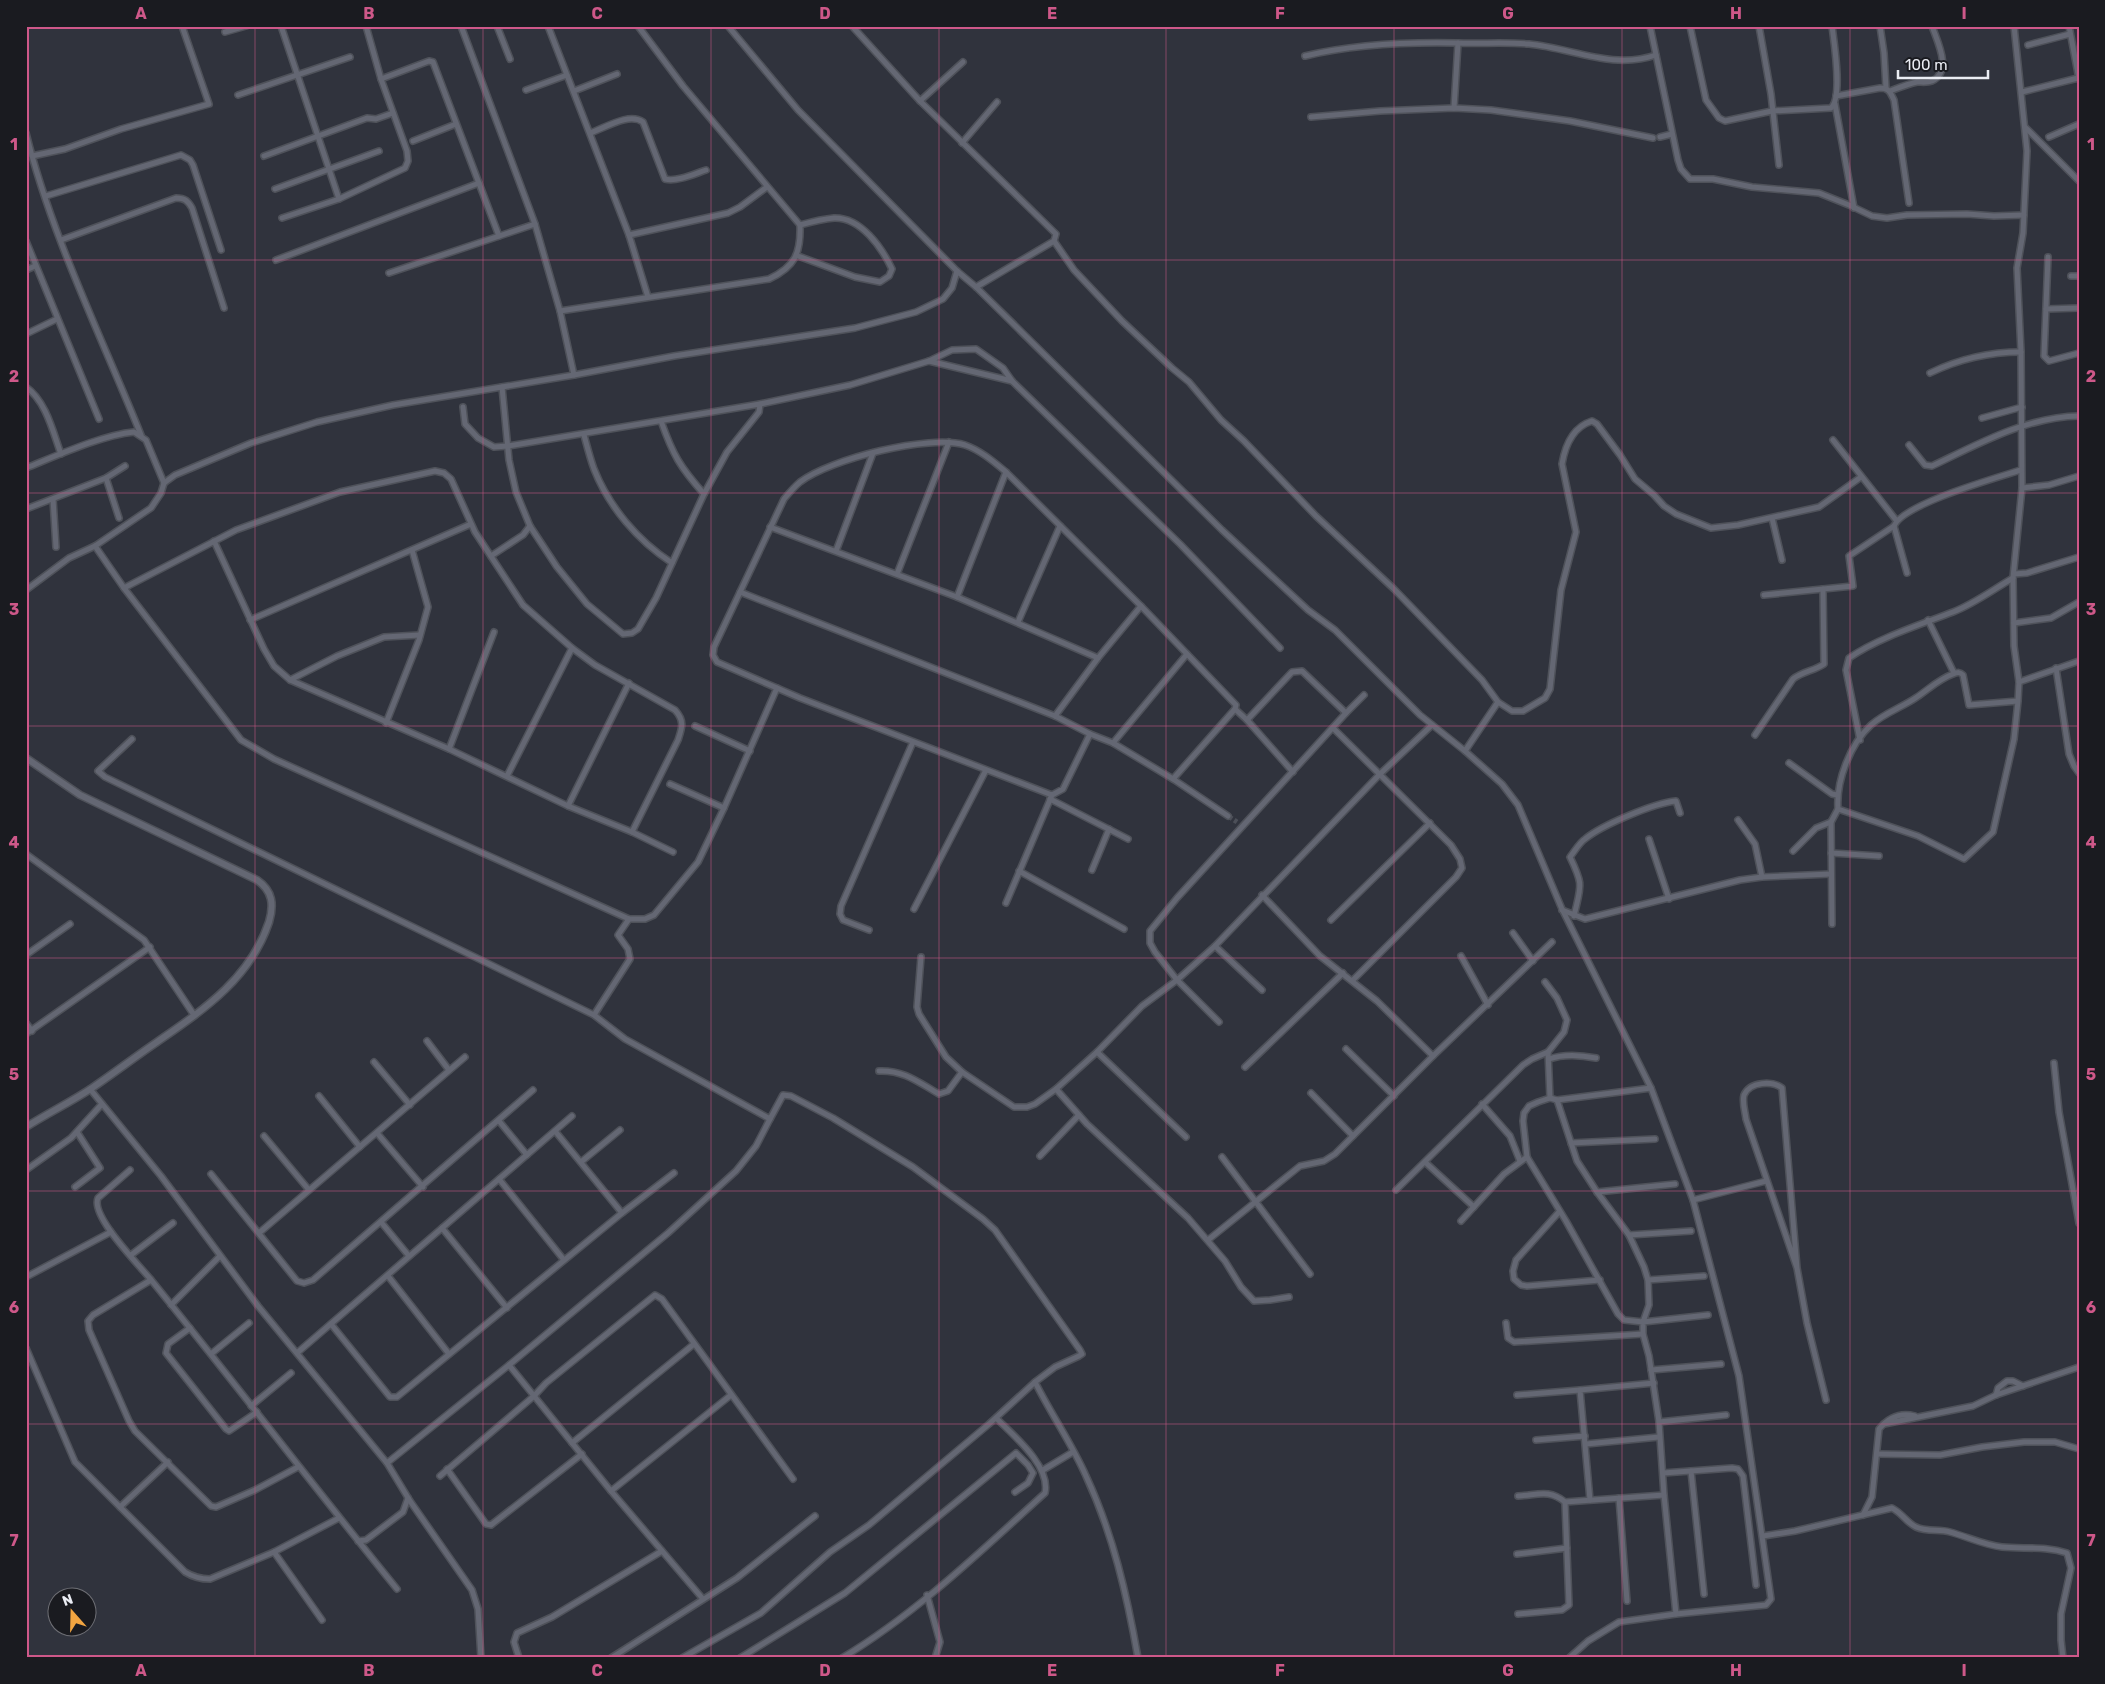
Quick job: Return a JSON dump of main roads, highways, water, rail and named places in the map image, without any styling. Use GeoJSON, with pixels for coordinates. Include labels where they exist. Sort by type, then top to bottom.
{"type":"FeatureCollection","features":[{"type":"Feature","properties":{"kind":"tunnel"},"geometry":{"type":"LineString","coordinates":[[1228,816],[1237,822]]}}]}
